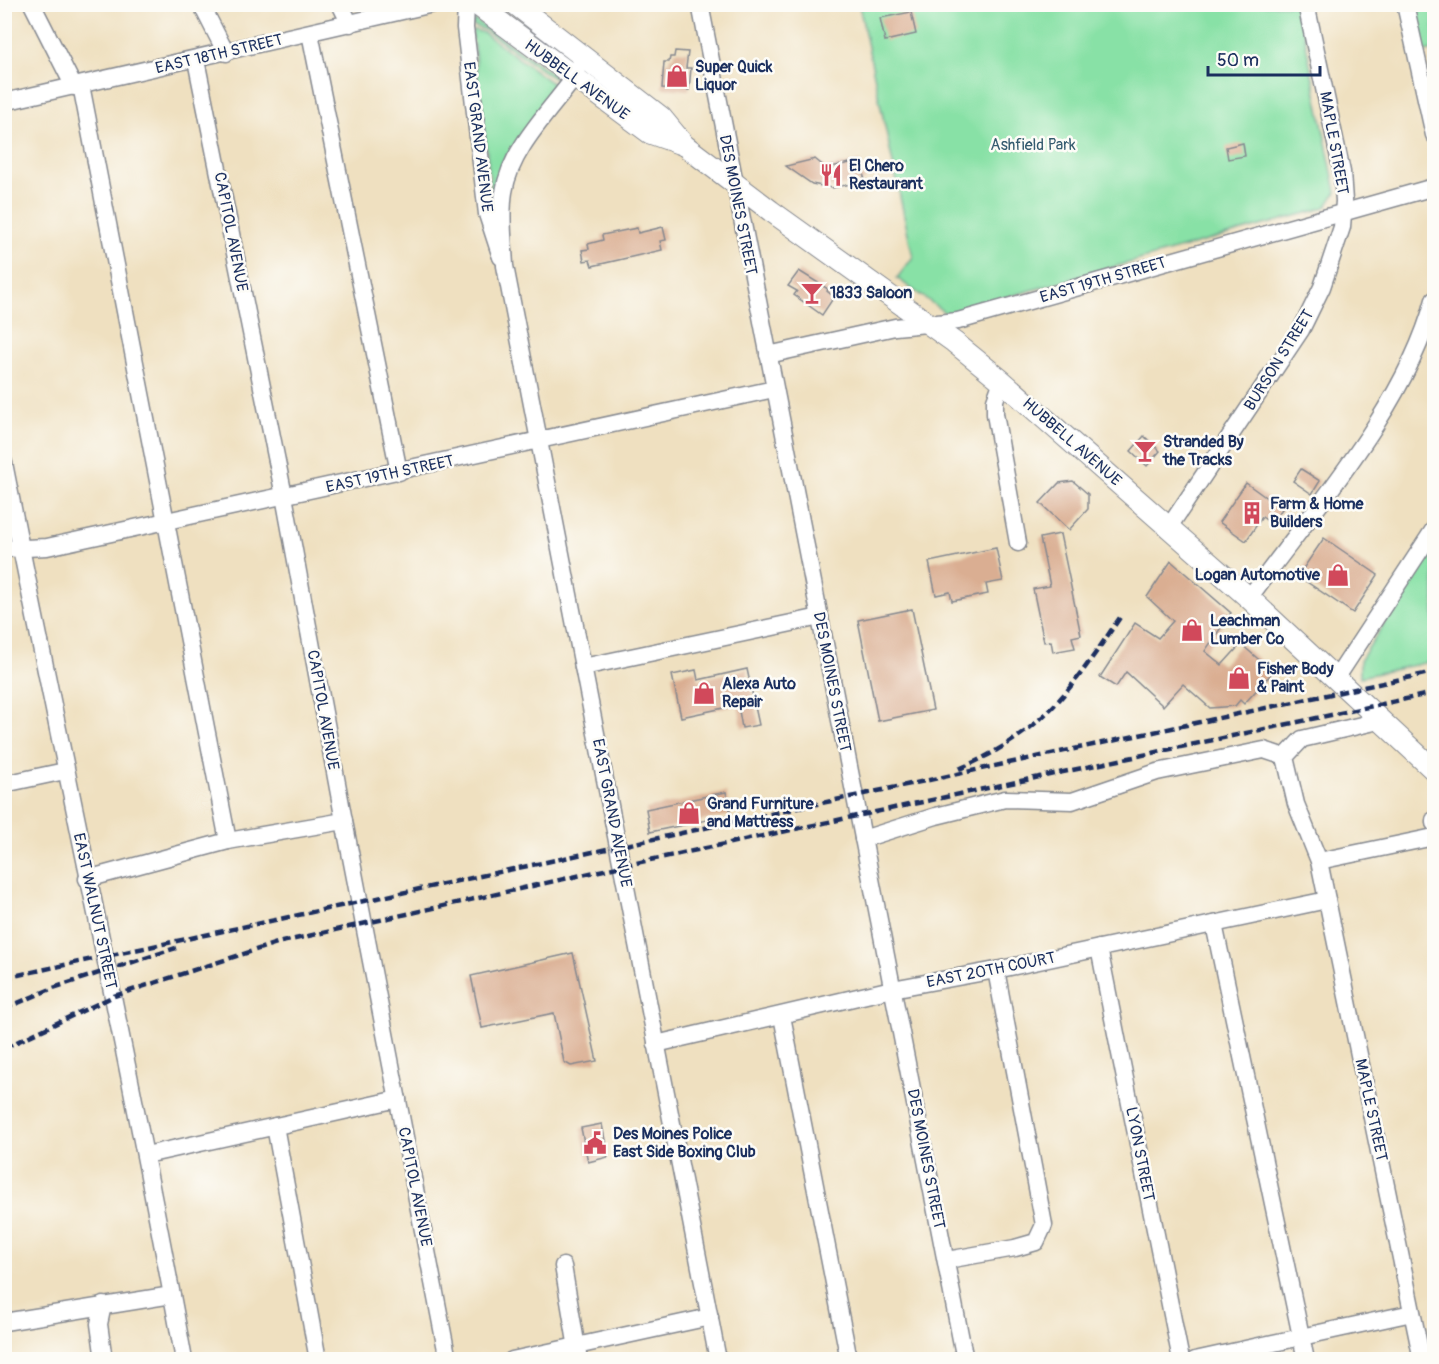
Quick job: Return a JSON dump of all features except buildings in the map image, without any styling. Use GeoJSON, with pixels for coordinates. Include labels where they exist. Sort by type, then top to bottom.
{"type":"FeatureCollection","features":[{"type":"Feature","properties":{"kind":"main road","name":"HUBBELL AVENUE"},"geometry":{"type":"LineString","coordinates":[[476,4],[650,133],[684,145]]}},
{"type":"Feature","properties":{"kind":"main road","name":"HUBBELL AVENUE"},"geometry":{"type":"LineString","coordinates":[[514,4],[661,117],[684,145],[931,325],[1002,381],[1337,677],[1434,770]]}},
{"type":"Feature","properties":{"kind":"street"},"geometry":{"type":"LineString","coordinates":[[32,4],[78,86],[167,521],[228,841]]}},
{"type":"Feature","properties":{"kind":"street"},"geometry":{"type":"LineString","coordinates":[[201,4],[226,53]]}},
{"type":"Feature","properties":{"kind":"street"},"geometry":{"type":"LineString","coordinates":[[340,4],[350,24]]}},
{"type":"Feature","properties":{"kind":"street","name":"EAST 18TH STREET"},"geometry":{"type":"LineString","coordinates":[[4,102],[196,60],[433,4]]}},
{"type":"Feature","properties":{"kind":"street","name":"EAST GRAND AVENUE"},"geometry":{"type":"LineString","coordinates":[[466,4],[465,28],[487,214],[490,231],[505,266]]}},
{"type":"Feature","properties":{"kind":"street","name":"DES MOINES STREET"},"geometry":{"type":"LineString","coordinates":[[700,4],[965,1359]]}},
{"type":"Feature","properties":{"kind":"street","name":"MAPLE STREET"},"geometry":{"type":"LineString","coordinates":[[1306,4],[1342,172],[1344,211]]}},
{"type":"Feature","properties":{"kind":"street"},"geometry":{"type":"LineString","coordinates":[[1405,4],[1434,135]]}},
{"type":"Feature","properties":{"kind":"street"},"geometry":{"type":"LineString","coordinates":[[310,33],[399,472]]}},
{"type":"Feature","properties":{"kind":"street"},"geometry":{"type":"LineString","coordinates":[[574,78],[578,61],[575,50]]}},
{"type":"Feature","properties":{"kind":"street","name":"CAPITOL AVENUE"},"geometry":{"type":"LineString","coordinates":[[196,60],[284,496],[448,1359]]}},
{"type":"Feature","properties":{"kind":"street","name":"EAST GRAND AVENUE"},"geometry":{"type":"LineString","coordinates":[[574,78],[523,147],[507,175],[502,210],[505,266],[718,1359]]}},
{"type":"Feature","properties":{"kind":"street","name":"EAST 19TH STREET"},"geometry":{"type":"LineString","coordinates":[[768,356],[894,327],[958,321],[1434,187]]}},
{"type":"Feature","properties":{"kind":"street","name":"BURSON STREET"},"geometry":{"type":"LineString","coordinates":[[1169,527],[1301,330],[1331,264],[1344,211]]}},
{"type":"Feature","properties":{"kind":"street"},"geometry":{"type":"LineString","coordinates":[[1249,598],[1367,436],[1415,351],[1434,300]]}},
{"type":"Feature","properties":{"kind":"street"},"geometry":{"type":"LineString","coordinates":[[1002,381],[994,402],[1018,543]]}},
{"type":"Feature","properties":{"kind":"street","name":"EAST 19TH STREET"},"geometry":{"type":"LineString","coordinates":[[13,549],[167,521],[774,389]]}},
{"type":"Feature","properties":{"kind":"street","name":"EAST WALNUT STREET"},"geometry":{"type":"LineString","coordinates":[[4,464],[13,549],[65,771],[146,1155],[184,1359]]}},
{"type":"Feature","properties":{"kind":"street"},"geometry":{"type":"LineString","coordinates":[[1337,677],[1434,529]]}},
{"type":"Feature","properties":{"kind":"street"},"geometry":{"type":"LineString","coordinates":[[583,667],[820,617]]}},
{"type":"Feature","properties":{"kind":"street"},"geometry":{"type":"LineString","coordinates":[[863,839],[936,816],[1005,799],[1072,801],[1157,772],[1264,750],[1284,757],[1302,739],[1383,720]]}},
{"type":"Feature","properties":{"kind":"street","name":"MAPLE STREET"},"geometry":{"type":"LineString","coordinates":[[1284,757],[1296,804],[1319,861],[1422,1359]]}},
{"type":"Feature","properties":{"kind":"street"},"geometry":{"type":"LineString","coordinates":[[4,784],[65,771]]}},
{"type":"Feature","properties":{"kind":"street"},"geometry":{"type":"LineString","coordinates":[[87,879],[228,841],[344,821]]}},
{"type":"Feature","properties":{"kind":"street"},"geometry":{"type":"LineString","coordinates":[[1319,861],[1434,837]]}},
{"type":"Feature","properties":{"kind":"street","name":"EAST 20TH COURT"},"geometry":{"type":"LineString","coordinates":[[656,1044],[892,990],[1327,900]]}},
{"type":"Feature","properties":{"kind":"street"},"geometry":{"type":"LineString","coordinates":[[1214,924],[1306,1359]]}},
{"type":"Feature","properties":{"kind":"street","name":"LYON STREET"},"geometry":{"type":"LineString","coordinates":[[1099,948],[1181,1359]]}},
{"type":"Feature","properties":{"kind":"street"},"geometry":{"type":"LineString","coordinates":[[947,1260],[1015,1248],[1035,1242],[1044,1225],[996,970]]}},
{"type":"Feature","properties":{"kind":"street"},"geometry":{"type":"LineString","coordinates":[[782,1016],[849,1359]]}},
{"type":"Feature","properties":{"kind":"street"},"geometry":{"type":"LineString","coordinates":[[146,1155],[398,1099]]}},
{"type":"Feature","properties":{"kind":"street"},"geometry":{"type":"LineString","coordinates":[[275,1126],[318,1359]]}},
{"type":"Feature","properties":{"kind":"street"},"geometry":{"type":"LineString","coordinates":[[563,1266],[578,1352]]}},
{"type":"Feature","properties":{"kind":"street"},"geometry":{"type":"LineString","coordinates":[[4,1322],[172,1295]]}},
{"type":"Feature","properties":{"kind":"street"},"geometry":{"type":"LineString","coordinates":[[103,1305],[99,1324],[104,1359]]}},
{"type":"Feature","properties":{"kind":"street"},"geometry":{"type":"LineString","coordinates":[[1195,1359],[1412,1313]]}},
{"type":"Feature","properties":{"kind":"street"},"geometry":{"type":"LineString","coordinates":[[512,1359],[578,1352],[710,1317]]}},
{"type":"Feature","properties":{"kind":"green space","name":"Ashfield Park"},"geometry":{"type":"Polygon","coordinates":[[[859,5],[1298,5],[1336,192],[1327,206],[1317,210],[947,314],[897,278],[913,257],[859,5]]]}},
{"type":"Feature","properties":{"kind":"green space"},"geometry":{"type":"Polygon","coordinates":[[[1410,5],[1434,5],[1434,50],[1421,53],[1410,5]]]}},
{"type":"Feature","properties":{"kind":"green space"},"geometry":{"type":"Polygon","coordinates":[[[475,20],[552,73],[557,81],[485,30],[472,25],[475,20]]]}},
{"type":"Feature","properties":{"kind":"green space"},"geometry":{"type":"Polygon","coordinates":[[[472,31],[484,33],[556,86],[503,162],[496,188],[496,228],[472,31]]]}},
{"type":"Feature","properties":{"kind":"green space"},"geometry":{"type":"Polygon","coordinates":[[[1434,545],[1434,661],[1360,677],[1360,661],[1434,545]]]}},
{"type":"Feature","properties":{"kind":"railway"},"geometry":{"type":"LineString","coordinates":[[959,769],[989,755],[1014,739],[1054,706],[1121,616]]}},
{"type":"Feature","properties":{"kind":"railway"},"geometry":{"type":"LineString","coordinates":[[4,978],[1434,672]]}},
{"type":"Feature","properties":{"kind":"railway"},"geometry":{"type":"LineString","coordinates":[[4,1048],[114,996],[277,943],[622,866],[1434,693]]}},
{"type":"Feature","properties":{"kind":"railway"},"geometry":{"type":"LineString","coordinates":[[4,1009],[53,988],[176,948]]}},
{"type":"Feature","properties":{"kind":"place","name":"Super Quick Liquor"},"geometry":{"type":"Point","coordinates":[677,76]}},
{"type":"Feature","properties":{"kind":"place","name":"El Chero Restaurant"},"geometry":{"type":"Point","coordinates":[831,175]}},
{"type":"Feature","properties":{"kind":"place","name":"1833 Saloon"},"geometry":{"type":"Point","coordinates":[812,293]}},
{"type":"Feature","properties":{"kind":"place","name":"Stranded By the Tracks"},"geometry":{"type":"Point","coordinates":[1145,451]}},
{"type":"Feature","properties":{"kind":"place","name":"Farm & Home Builders"},"geometry":{"type":"Point","coordinates":[1252,513]}},
{"type":"Feature","properties":{"kind":"place","name":"Logan Automotive"},"geometry":{"type":"Point","coordinates":[1338,575]}},
{"type":"Feature","properties":{"kind":"place","name":"Leachman Lumber Co"},"geometry":{"type":"Point","coordinates":[1192,630]}},
{"type":"Feature","properties":{"kind":"place","name":"Fisher Body & Paint"},"geometry":{"type":"Point","coordinates":[1239,678]}},
{"type":"Feature","properties":{"kind":"place","name":"Alexa Auto Repair"},"geometry":{"type":"Point","coordinates":[704,693]}},
{"type":"Feature","properties":{"kind":"place","name":"Grand Furniture and Mattress"},"geometry":{"type":"Point","coordinates":[689,813]}},
{"type":"Feature","properties":{"kind":"place","name":"Des Moines Police East Side Boxing Club"},"geometry":{"type":"Point","coordinates":[595,1143]}}]}
